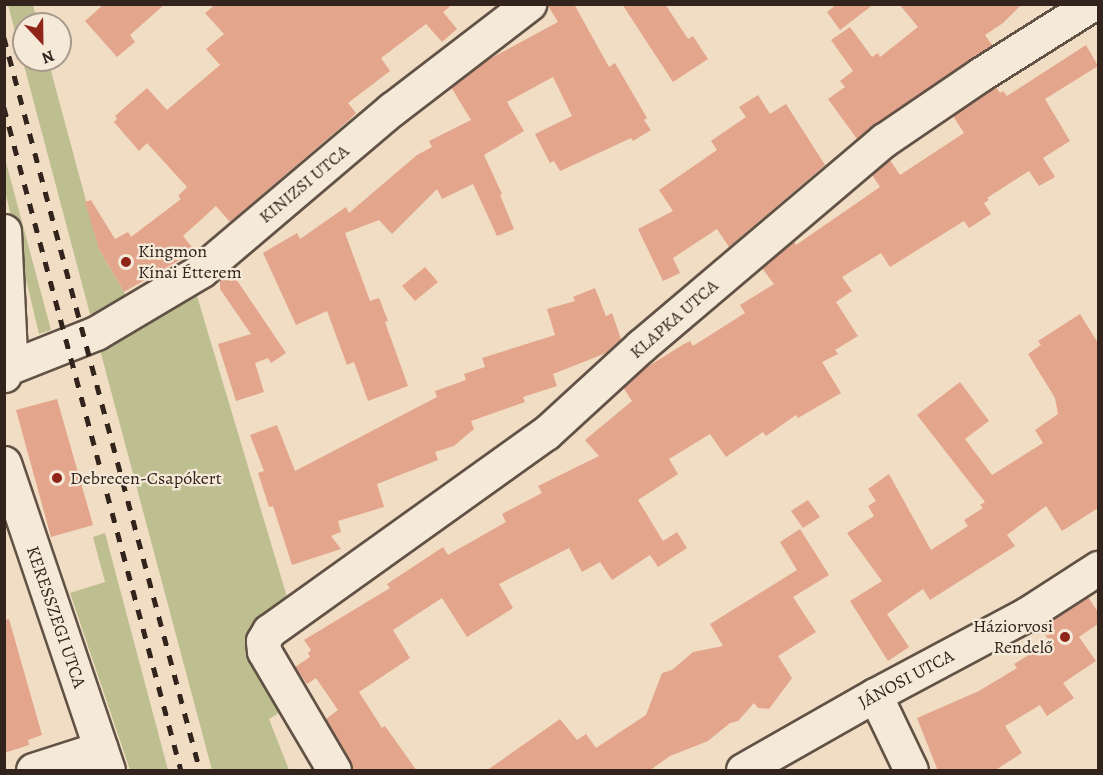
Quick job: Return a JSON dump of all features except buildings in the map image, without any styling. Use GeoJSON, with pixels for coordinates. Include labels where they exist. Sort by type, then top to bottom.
{"type":"FeatureCollection","features":[{"type":"Feature","properties":{"kind":"street","name":"KINIZSI UTCA"},"geometry":{"type":"LineString","coordinates":[[6,371],[96,333],[202,270],[392,109],[529,4]]}},
{"type":"Feature","properties":{"kind":"street","name":"KLAPKA UTCA"},"geometry":{"type":"LineString","coordinates":[[334,771],[267,657],[263,641],[274,626],[546,434],[641,346],[884,140],[981,74],[1092,4]]}},
{"type":"Feature","properties":{"kind":"street"},"geometry":{"type":"LineString","coordinates":[[4,231],[8,274],[6,371]]}},
{"type":"Feature","properties":{"kind":"street","name":"KERESSZEGI UTCA"},"geometry":{"type":"LineString","coordinates":[[4,463],[105,759]]}},
{"type":"Feature","properties":{"kind":"street","name":"JÁNOSI UTCA"},"geometry":{"type":"LineString","coordinates":[[743,771],[875,695],[1027,614],[1098,568]]}},
{"type":"Feature","properties":{"kind":"street"},"geometry":{"type":"LineString","coordinates":[[875,695],[911,771]]}},
{"type":"Feature","properties":{"kind":"street"},"geometry":{"type":"LineString","coordinates":[[33,771],[105,759]]}},
{"type":"Feature","properties":{"kind":"green space"},"geometry":{"type":"Polygon","coordinates":[[[8,5],[33,5],[35,12],[12,12],[12,20],[8,5]]]}},
{"type":"Feature","properties":{"kind":"green space"},"geometry":{"type":"Polygon","coordinates":[[[26,72],[51,72],[99,249],[128,299],[110,311],[90,314],[26,72]]]}},
{"type":"Feature","properties":{"kind":"green space"},"geometry":{"type":"Polygon","coordinates":[[[4,155],[51,330],[39,334],[5,191],[4,155]]]}},
{"type":"Feature","properties":{"kind":"green space"},"geometry":{"type":"Polygon","coordinates":[[[197,296],[290,607],[263,626],[287,708],[269,719],[289,770],[212,770],[99,346],[197,296]]]}},
{"type":"Feature","properties":{"kind":"green space"},"geometry":{"type":"Polygon","coordinates":[[[105,533],[168,770],[130,770],[70,593],[105,582],[93,537],[105,533]]]}},
{"type":"Feature","properties":{"kind":"railway"},"geometry":{"type":"LineString","coordinates":[[4,37],[200,770]]}},
{"type":"Feature","properties":{"kind":"railway"},"geometry":{"type":"LineString","coordinates":[[4,107],[181,770]]}},
{"type":"Feature","properties":{"kind":"place","name":"Kingmon Kínai Étterem"},"geometry":{"type":"Point","coordinates":[126,262]}},
{"type":"Feature","properties":{"kind":"place","name":"Debrecen-Csapókert"},"geometry":{"type":"Point","coordinates":[57,478]}},
{"type":"Feature","properties":{"kind":"place","name":"Háziorvosi Rendelő"},"geometry":{"type":"Point","coordinates":[1065,637]}}]}
